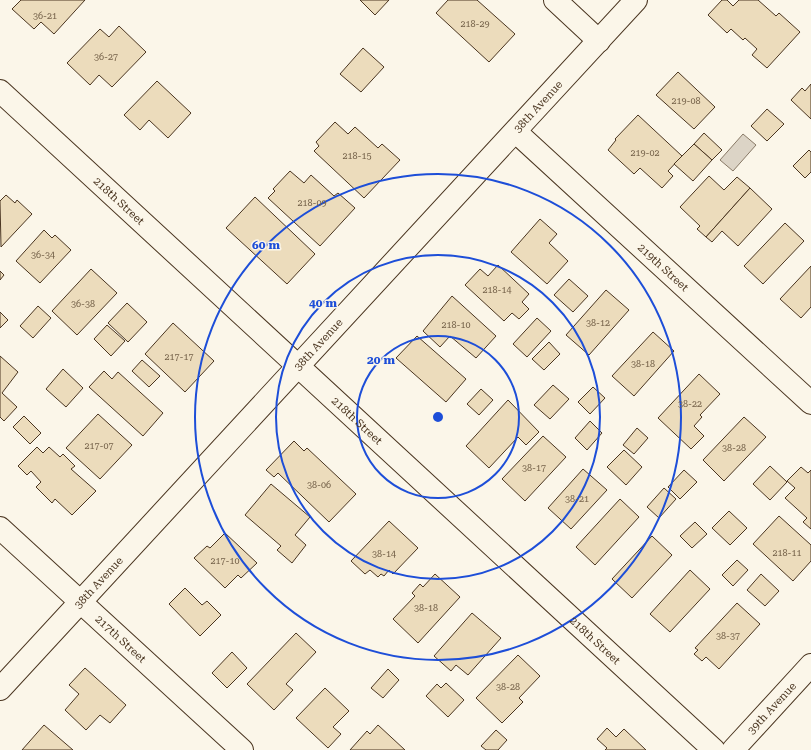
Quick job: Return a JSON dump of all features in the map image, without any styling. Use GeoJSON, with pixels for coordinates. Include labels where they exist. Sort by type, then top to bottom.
{"type":"FeatureCollection","features":[{"type":"Feature","properties":{"kind":"street"},"geometry":{"type":"LineString","coordinates":[[555,0],[599,41]]}},
{"type":"Feature","properties":{"kind":"street","name":"38th Avenue"},"geometry":{"type":"LineString","coordinates":[[0,689],[300,367],[636,0]]}},
{"type":"Feature","properties":{"kind":"street","name":"218th Street"},"geometry":{"type":"LineString","coordinates":[[0,91],[714,750]]}},
{"type":"Feature","properties":{"kind":"street","name":"219th Street"},"geometry":{"type":"LineString","coordinates":[[516,132],[811,403]]}},
{"type":"Feature","properties":{"kind":"street","name":"217th Street"},"geometry":{"type":"LineString","coordinates":[[0,528],[242,750]]}},
{"type":"Feature","properties":{"kind":"street","name":"39th Avenue"},"geometry":{"type":"LineString","coordinates":[[732,750],[811,665]]}},
{"type":"Feature","properties":{"kind":"shaded area"},"geometry":{"type":"Polygon","coordinates":[[[743,134],[756,145],[733,171],[720,160],[743,134]]]}},
{"type":"Feature","properties":{"kind":"building"},"geometry":{"type":"Polygon","coordinates":[[[21,0],[85,0],[54,34],[41,22],[34,29],[12,9],[21,0]]]}},
{"type":"Feature","properties":{"kind":"building"},"geometry":{"type":"Polygon","coordinates":[[[360,0],[389,0],[375,15],[360,0]]]}},
{"type":"Feature","properties":{"kind":"building"},"geometry":{"type":"Polygon","coordinates":[[[448,0],[477,0],[515,34],[489,62],[436,13],[448,0]]]}},
{"type":"Feature","properties":{"kind":"building"},"geometry":{"type":"Polygon","coordinates":[[[722,0],[727,0],[733,6],[739,0],[758,0],[776,16],[779,13],[800,32],[767,68],[752,55],[757,49],[745,38],[743,40],[731,29],[727,33],[708,15],[722,0]]]}},
{"type":"Feature","properties":{"kind":"building"},"geometry":{"type":"Polygon","coordinates":[[[119,26],[146,52],[112,87],[99,75],[90,85],[67,63],[100,29],[109,37],[119,26]]]}},
{"type":"Feature","properties":{"kind":"building"},"geometry":{"type":"Polygon","coordinates":[[[363,48],[384,67],[361,92],[340,74],[363,48]]]}},
{"type":"Feature","properties":{"kind":"building"},"geometry":{"type":"Polygon","coordinates":[[[678,72],[715,107],[694,129],[656,95],[678,72]]]}},
{"type":"Feature","properties":{"kind":"building"},"geometry":{"type":"Polygon","coordinates":[[[157,81],[191,113],[168,138],[149,120],[140,130],[124,115],[157,81]]]}},
{"type":"Feature","properties":{"kind":"building"},"geometry":{"type":"Polygon","coordinates":[[[811,84],[811,119],[791,100],[802,88],[805,91],[811,84]]]}},
{"type":"Feature","properties":{"kind":"building"},"geometry":{"type":"Polygon","coordinates":[[[767,109],[784,124],[767,141],[751,126],[767,109]]]}},
{"type":"Feature","properties":{"kind":"building"},"geometry":{"type":"Polygon","coordinates":[[[638,115],[682,156],[668,171],[673,176],[662,188],[640,168],[634,174],[608,150],[616,140],[615,139],[638,115]]]}},
{"type":"Feature","properties":{"kind":"building"},"geometry":{"type":"Polygon","coordinates":[[[335,122],[348,134],[355,127],[378,148],[382,144],[400,160],[364,198],[314,151],[319,146],[316,142],[335,122]]]}},
{"type":"Feature","properties":{"kind":"building"},"geometry":{"type":"Polygon","coordinates":[[[704,133],[722,150],[712,160],[694,144],[704,133]]]}},
{"type":"Feature","properties":{"kind":"building"},"geometry":{"type":"Polygon","coordinates":[[[694,144],[712,160],[693,181],[674,164],[694,144]]]}},
{"type":"Feature","properties":{"kind":"building"},"geometry":{"type":"Polygon","coordinates":[[[809,150],[811,152],[811,172],[805,178],[793,166],[809,150]]]}},
{"type":"Feature","properties":{"kind":"building"},"geometry":{"type":"Polygon","coordinates":[[[290,171],[304,183],[311,175],[334,196],[338,193],[355,208],[320,246],[268,198],[275,191],[273,189],[290,171]]]}},
{"type":"Feature","properties":{"kind":"building"},"geometry":{"type":"Polygon","coordinates":[[[709,176],[724,190],[737,177],[750,188],[706,237],[697,229],[700,226],[680,207],[709,176]]]}},
{"type":"Feature","properties":{"kind":"building"},"geometry":{"type":"Polygon","coordinates":[[[750,188],[772,209],[738,246],[722,231],[712,242],[706,237],[750,188]]]}},
{"type":"Feature","properties":{"kind":"building"},"geometry":{"type":"Polygon","coordinates":[[[6,195],[15,203],[17,200],[32,214],[1,247],[0,201],[6,195]]]}},
{"type":"Feature","properties":{"kind":"building"},"geometry":{"type":"Polygon","coordinates":[[[255,197],[315,254],[287,284],[226,228],[255,197]]]}},
{"type":"Feature","properties":{"kind":"building"},"geometry":{"type":"Polygon","coordinates":[[[540,219],[557,234],[549,243],[568,261],[547,284],[511,252],[540,219]]]}},
{"type":"Feature","properties":{"kind":"building"},"geometry":{"type":"Polygon","coordinates":[[[785,223],[804,241],[763,284],[744,266],[785,223]]]}},
{"type":"Feature","properties":{"kind":"building"},"geometry":{"type":"Polygon","coordinates":[[[44,230],[52,238],[55,235],[71,250],[40,283],[16,261],[44,230]]]}},
{"type":"Feature","properties":{"kind":"building"},"geometry":{"type":"Polygon","coordinates":[[[498,265],[529,294],[522,302],[529,309],[519,319],[512,313],[504,321],[465,285],[480,269],[488,276],[498,265]]]}},
{"type":"Feature","properties":{"kind":"building"},"geometry":{"type":"Polygon","coordinates":[[[811,266],[811,307],[801,318],[780,299],[811,266]]]}},
{"type":"Feature","properties":{"kind":"building"},"geometry":{"type":"Polygon","coordinates":[[[91,269],[117,293],[77,335],[52,311],[91,269]]]}},
{"type":"Feature","properties":{"kind":"building"},"geometry":{"type":"Polygon","coordinates":[[[0,271],[4,275],[0,280],[0,271]]]}},
{"type":"Feature","properties":{"kind":"building"},"geometry":{"type":"Polygon","coordinates":[[[569,279],[588,296],[573,312],[554,295],[569,279]]]}},
{"type":"Feature","properties":{"kind":"building"},"geometry":{"type":"Polygon","coordinates":[[[606,290],[629,310],[589,355],[566,335],[606,290]]]}},
{"type":"Feature","properties":{"kind":"building"},"geometry":{"type":"Polygon","coordinates":[[[452,296],[496,336],[476,358],[450,336],[440,347],[423,331],[452,296]]]}},
{"type":"Feature","properties":{"kind":"building"},"geometry":{"type":"Polygon","coordinates":[[[127,303],[147,322],[128,342],[108,323],[127,303]]]}},
{"type":"Feature","properties":{"kind":"building"},"geometry":{"type":"Polygon","coordinates":[[[38,306],[51,318],[33,338],[20,326],[38,306]]]}},
{"type":"Feature","properties":{"kind":"building"},"geometry":{"type":"Polygon","coordinates":[[[0,312],[8,320],[0,328],[0,312]]]}},
{"type":"Feature","properties":{"kind":"building"},"geometry":{"type":"Polygon","coordinates":[[[537,318],[551,331],[527,357],[513,344],[537,318]]]}},
{"type":"Feature","properties":{"kind":"building"},"geometry":{"type":"Polygon","coordinates":[[[173,323],[214,361],[185,392],[145,354],[173,323]]]}},
{"type":"Feature","properties":{"kind":"building"},"geometry":{"type":"Polygon","coordinates":[[[107,325],[125,341],[111,356],[94,339],[107,325]]]}},
{"type":"Feature","properties":{"kind":"building"},"geometry":{"type":"Polygon","coordinates":[[[653,332],[674,351],[634,396],[612,376],[653,332]]]}},
{"type":"Feature","properties":{"kind":"building"},"geometry":{"type":"Polygon","coordinates":[[[417,336],[466,379],[446,402],[396,358],[417,336]]]}},
{"type":"Feature","properties":{"kind":"building"},"geometry":{"type":"Polygon","coordinates":[[[549,342],[560,354],[544,370],[532,359],[549,342]]]}},
{"type":"Feature","properties":{"kind":"building"},"geometry":{"type":"Polygon","coordinates":[[[0,356],[18,372],[2,393],[17,407],[4,421],[0,417],[0,356]]]}},
{"type":"Feature","properties":{"kind":"building"},"geometry":{"type":"Polygon","coordinates":[[[142,360],[160,376],[149,387],[132,371],[142,360]]]}},
{"type":"Feature","properties":{"kind":"building"},"geometry":{"type":"Polygon","coordinates":[[[63,369],[83,388],[66,407],[46,389],[63,369]]]}},
{"type":"Feature","properties":{"kind":"building"},"geometry":{"type":"Polygon","coordinates":[[[104,371],[112,379],[118,372],[163,413],[143,436],[89,387],[104,371]]]}},
{"type":"Feature","properties":{"kind":"building"},"geometry":{"type":"Polygon","coordinates":[[[699,374],[720,394],[700,415],[702,417],[694,426],[704,436],[691,449],[658,418],[699,374]]]}},
{"type":"Feature","properties":{"kind":"building"},"geometry":{"type":"Polygon","coordinates":[[[553,385],[569,399],[550,419],[534,405],[553,385]]]}},
{"type":"Feature","properties":{"kind":"building"},"geometry":{"type":"Polygon","coordinates":[[[593,387],[605,398],[590,414],[578,402],[593,387]]]}},
{"type":"Feature","properties":{"kind":"building"},"geometry":{"type":"Polygon","coordinates":[[[481,389],[493,400],[479,415],[467,404],[481,389]]]}},
{"type":"Feature","properties":{"kind":"building"},"geometry":{"type":"Polygon","coordinates":[[[508,400],[539,432],[526,445],[518,437],[489,468],[466,446],[508,400]]]}},
{"type":"Feature","properties":{"kind":"building"},"geometry":{"type":"Polygon","coordinates":[[[98,414],[132,445],[100,479],[66,448],[98,414]]]}},
{"type":"Feature","properties":{"kind":"building"},"geometry":{"type":"Polygon","coordinates":[[[24,416],[41,433],[30,444],[13,427],[24,416]]]}},
{"type":"Feature","properties":{"kind":"building"},"geometry":{"type":"Polygon","coordinates":[[[744,417],[766,437],[724,481],[703,460],[744,417]]]}},
{"type":"Feature","properties":{"kind":"building"},"geometry":{"type":"Polygon","coordinates":[[[590,421],[602,433],[587,450],[575,438],[590,421]]]}},
{"type":"Feature","properties":{"kind":"building"},"geometry":{"type":"Polygon","coordinates":[[[637,428],[648,438],[634,454],[623,445],[637,428]]]}},
{"type":"Feature","properties":{"kind":"building"},"geometry":{"type":"Polygon","coordinates":[[[543,436],[566,457],[525,501],[502,479],[543,436]]]}},
{"type":"Feature","properties":{"kind":"building"},"geometry":{"type":"Polygon","coordinates":[[[294,441],[304,451],[307,448],[356,494],[329,522],[278,473],[274,477],[266,470],[294,441]]]}},
{"type":"Feature","properties":{"kind":"building"},"geometry":{"type":"Polygon","coordinates":[[[37,447],[43,453],[49,447],[60,457],[63,454],[75,466],[71,469],[96,491],[72,515],[55,499],[52,503],[36,487],[41,482],[31,471],[27,475],[18,466],[37,447]]]}},
{"type":"Feature","properties":{"kind":"building"},"geometry":{"type":"Polygon","coordinates":[[[624,450],[642,467],[626,485],[607,467],[624,450]]]}},
{"type":"Feature","properties":{"kind":"building"},"geometry":{"type":"Polygon","coordinates":[[[770,466],[787,482],[770,500],[753,484],[770,466]]]}},
{"type":"Feature","properties":{"kind":"building"},"geometry":{"type":"Polygon","coordinates":[[[801,467],[808,473],[811,470],[811,529],[803,522],[807,518],[785,498],[795,488],[787,481],[801,467]]]}},
{"type":"Feature","properties":{"kind":"building"},"geometry":{"type":"Polygon","coordinates":[[[583,469],[607,490],[571,529],[548,508],[583,469]]]}},
{"type":"Feature","properties":{"kind":"building"},"geometry":{"type":"Polygon","coordinates":[[[684,470],[697,482],[680,499],[668,487],[684,470]]]}},
{"type":"Feature","properties":{"kind":"building"},"geometry":{"type":"Polygon","coordinates":[[[271,484],[310,517],[295,535],[306,545],[292,563],[277,550],[281,546],[245,515],[271,484]]]}},
{"type":"Feature","properties":{"kind":"building"},"geometry":{"type":"Polygon","coordinates":[[[664,488],[676,499],[659,518],[647,507],[664,488]]]}},
{"type":"Feature","properties":{"kind":"building"},"geometry":{"type":"Polygon","coordinates":[[[620,499],[639,517],[595,565],[576,547],[620,499]]]}},
{"type":"Feature","properties":{"kind":"building"},"geometry":{"type":"Polygon","coordinates":[[[729,511],[747,528],[730,545],[712,528],[729,511]]]}},
{"type":"Feature","properties":{"kind":"building"},"geometry":{"type":"Polygon","coordinates":[[[779,516],[811,545],[811,561],[793,581],[753,544],[779,516]]]}},
{"type":"Feature","properties":{"kind":"building"},"geometry":{"type":"Polygon","coordinates":[[[389,521],[418,548],[393,574],[389,570],[384,576],[381,574],[378,577],[370,570],[365,574],[351,561],[389,521]]]}},
{"type":"Feature","properties":{"kind":"building"},"geometry":{"type":"Polygon","coordinates":[[[695,522],[707,534],[692,548],[680,536],[695,522]]]}},
{"type":"Feature","properties":{"kind":"building"},"geometry":{"type":"Polygon","coordinates":[[[225,533],[257,563],[241,578],[238,575],[225,588],[194,558],[207,546],[210,548],[225,533]]]}},
{"type":"Feature","properties":{"kind":"building"},"geometry":{"type":"Polygon","coordinates":[[[652,536],[672,555],[632,598],[612,579],[652,536]]]}},
{"type":"Feature","properties":{"kind":"building"},"geometry":{"type":"Polygon","coordinates":[[[737,560],[748,570],[733,586],[722,575],[737,560]]]}},
{"type":"Feature","properties":{"kind":"building"},"geometry":{"type":"Polygon","coordinates":[[[690,570],[710,589],[670,632],[650,614],[690,570]]]}},
{"type":"Feature","properties":{"kind":"building"},"geometry":{"type":"Polygon","coordinates":[[[435,574],[460,597],[418,643],[393,619],[415,596],[412,593],[420,584],[423,587],[435,574]]]}},
{"type":"Feature","properties":{"kind":"building"},"geometry":{"type":"Polygon","coordinates":[[[761,574],[779,591],[765,606],[747,590],[761,574]]]}},
{"type":"Feature","properties":{"kind":"building"},"geometry":{"type":"Polygon","coordinates":[[[185,588],[202,605],[207,601],[221,615],[200,636],[169,604],[185,588]]]}},
{"type":"Feature","properties":{"kind":"building"},"geometry":{"type":"Polygon","coordinates":[[[737,603],[760,624],[719,669],[706,657],[702,661],[694,654],[698,650],[695,648],[737,603]]]}},
{"type":"Feature","properties":{"kind":"building"},"geometry":{"type":"Polygon","coordinates":[[[472,613],[501,638],[468,675],[456,665],[451,671],[434,656],[472,613]]]}},
{"type":"Feature","properties":{"kind":"building"},"geometry":{"type":"Polygon","coordinates":[[[296,633],[316,652],[286,684],[293,690],[274,710],[247,684],[296,633]]]}},
{"type":"Feature","properties":{"kind":"building"},"geometry":{"type":"Polygon","coordinates":[[[232,652],[247,668],[227,688],[212,673],[232,652]]]}},
{"type":"Feature","properties":{"kind":"building"},"geometry":{"type":"Polygon","coordinates":[[[518,655],[540,676],[519,698],[523,702],[502,723],[476,698],[518,655]]]}},
{"type":"Feature","properties":{"kind":"building"},"geometry":{"type":"Polygon","coordinates":[[[85,668],[126,705],[110,723],[100,715],[86,730],[65,710],[79,694],[69,685],[85,668]]]}},
{"type":"Feature","properties":{"kind":"building"},"geometry":{"type":"Polygon","coordinates":[[[388,669],[399,680],[383,698],[371,688],[388,669]]]}},
{"type":"Feature","properties":{"kind":"building"},"geometry":{"type":"Polygon","coordinates":[[[446,683],[464,700],[448,717],[426,696],[437,684],[441,688],[446,683]]]}},
{"type":"Feature","properties":{"kind":"building"},"geometry":{"type":"Polygon","coordinates":[[[325,688],[349,711],[333,727],[341,734],[328,748],[296,718],[325,688]]]}},
{"type":"Feature","properties":{"kind":"building"},"geometry":{"type":"Polygon","coordinates":[[[44,725],[73,750],[22,750],[44,725]]]}},
{"type":"Feature","properties":{"kind":"building"},"geometry":{"type":"Polygon","coordinates":[[[378,725],[405,750],[350,750],[367,731],[370,734],[378,725]]]}},
{"type":"Feature","properties":{"kind":"building"},"geometry":{"type":"Polygon","coordinates":[[[607,728],[616,737],[624,729],[646,750],[605,750],[607,748],[597,739],[607,728]]]}},
{"type":"Feature","properties":{"kind":"building"},"geometry":{"type":"Polygon","coordinates":[[[496,730],[507,740],[498,750],[486,750],[481,746],[496,730]]]}}]}
